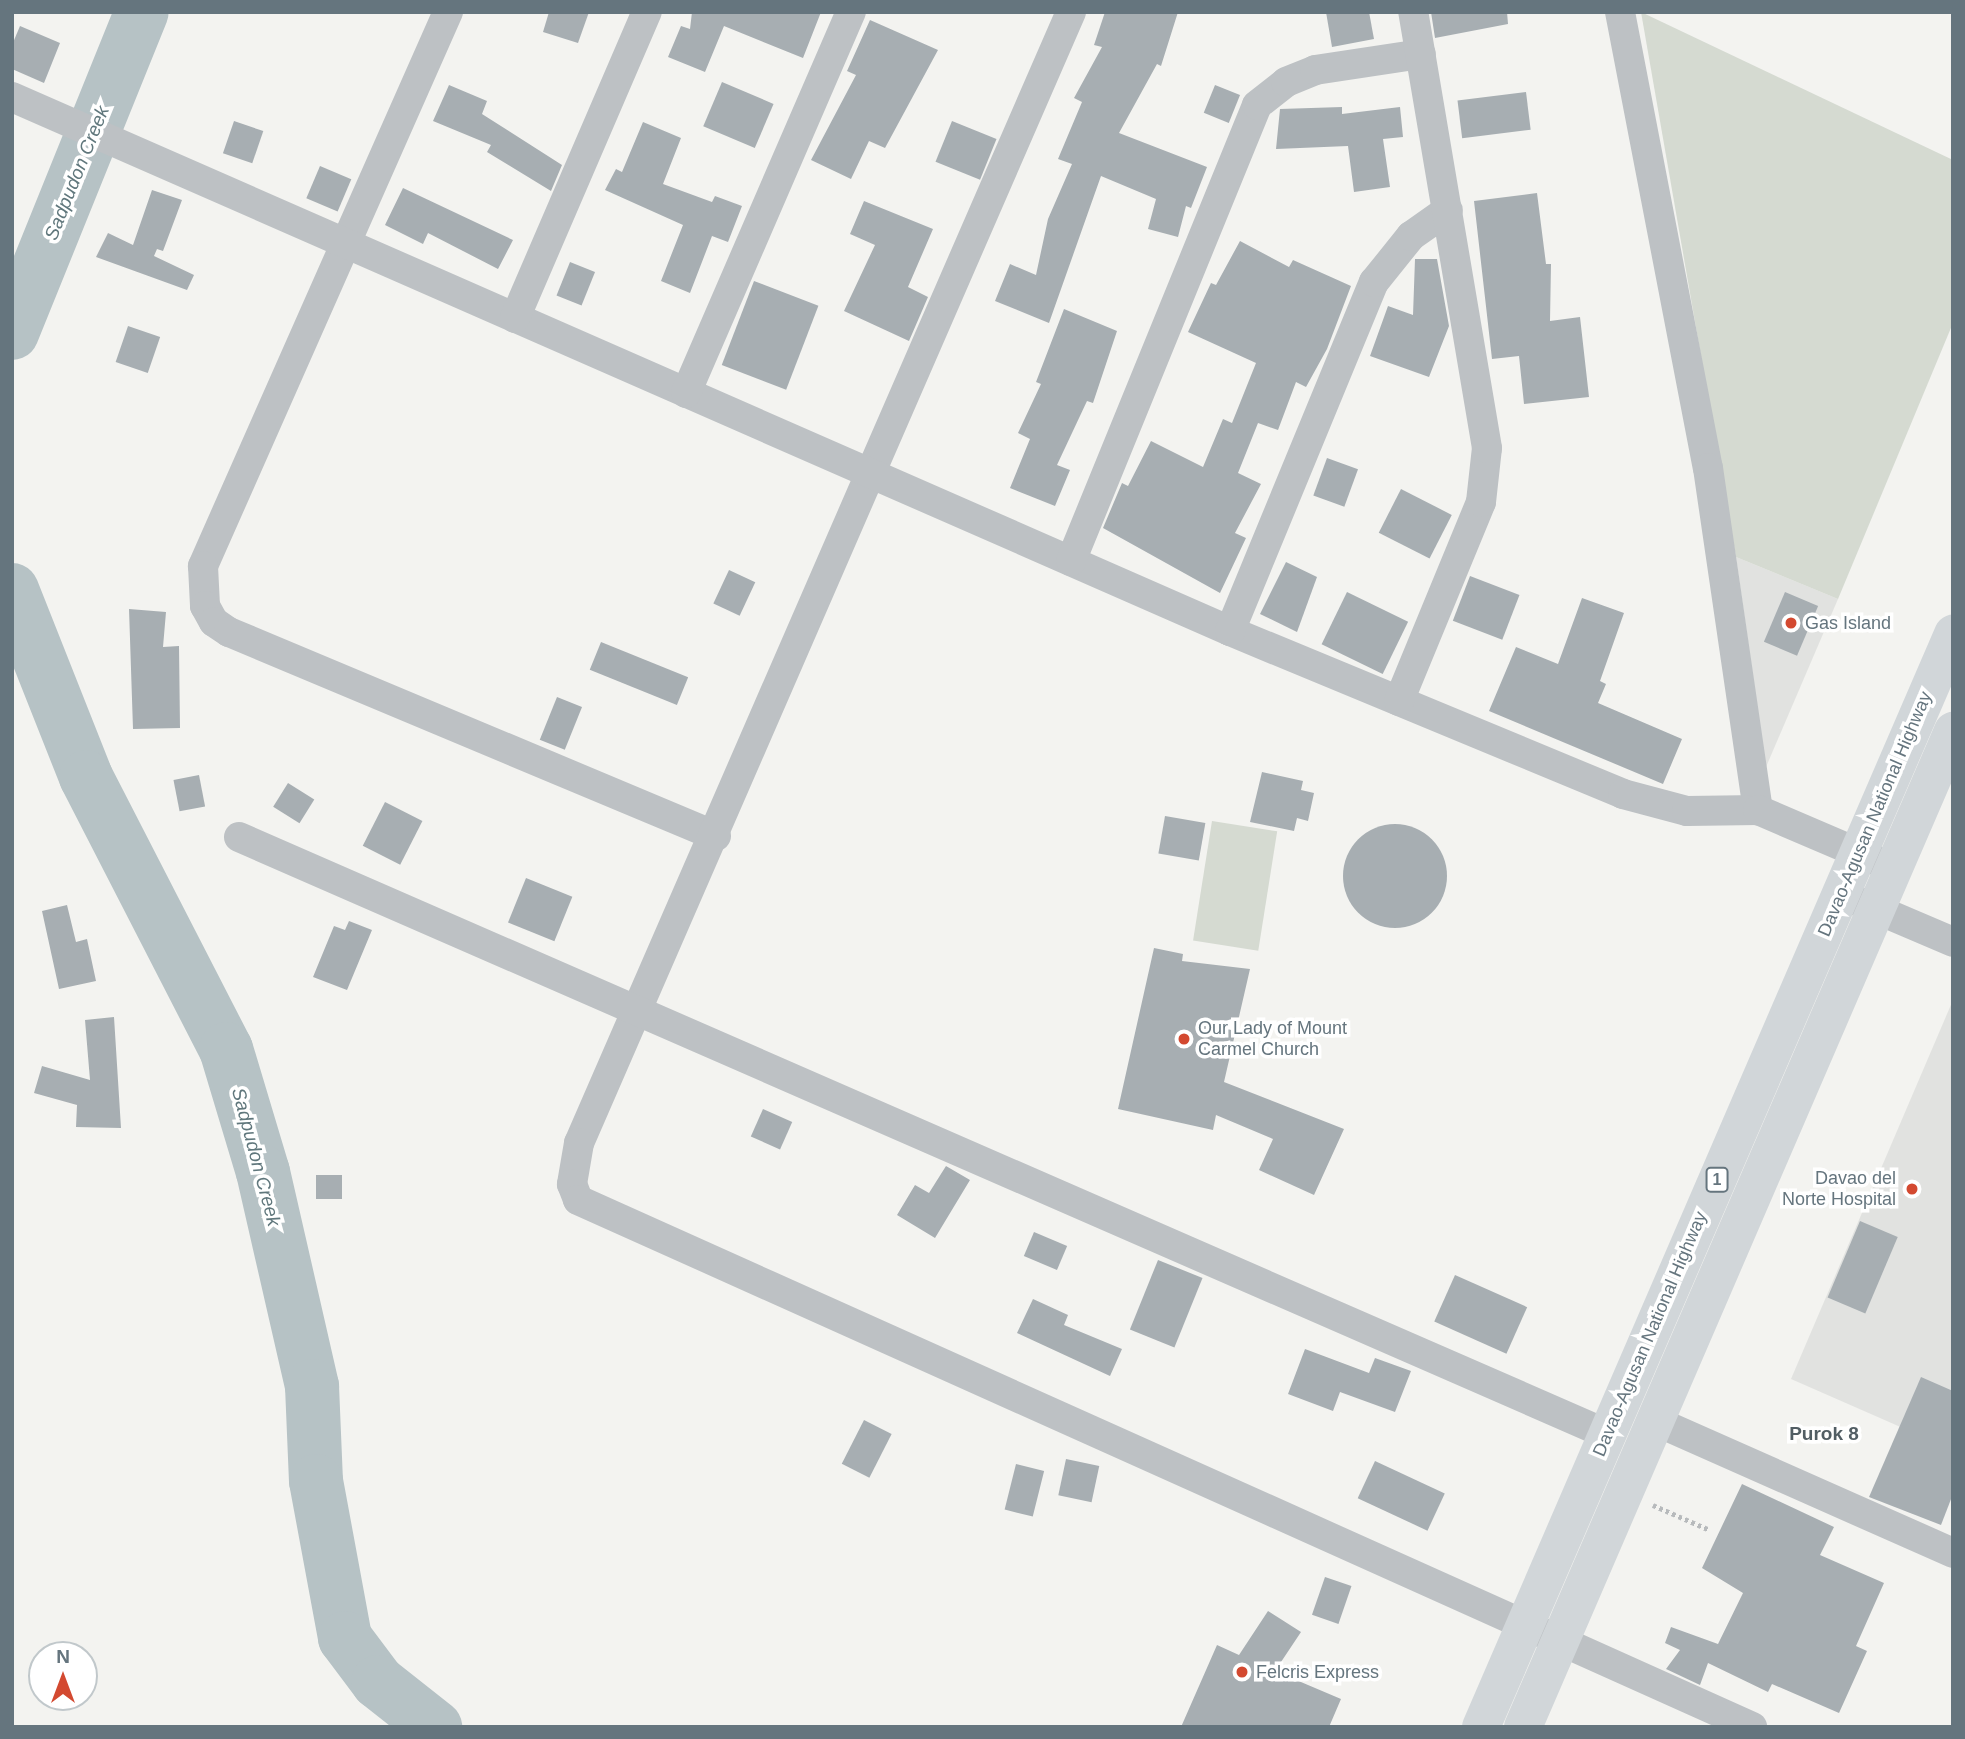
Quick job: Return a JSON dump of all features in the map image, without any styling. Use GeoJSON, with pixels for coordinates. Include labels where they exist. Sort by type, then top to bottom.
{"type":"FeatureCollection","features":[{"type":"Feature","properties":{"kind":"highway","name":"Davao-Agusan National Highway"},"geometry":{"type":"LineString","coordinates":[[1481,1727],[1953,634]]}},
{"type":"Feature","properties":{"kind":"highway","name":"Davao-Agusan National Highway"},"geometry":{"type":"LineString","coordinates":[[1523,1727],[1653,1420],[1953,731]]}},
{"type":"Feature","properties":{"kind":"highway"},"geometry":{"type":"LineString","coordinates":[[1729,1150],[1764,1164]]}},
{"type":"Feature","properties":{"kind":"street"},"geometry":{"type":"LineString","coordinates":[[448,12],[348,244],[203,566],[201,590],[214,622],[716,836]]}},
{"type":"Feature","properties":{"kind":"street"},"geometry":{"type":"LineString","coordinates":[[515,318],[647,12]]}},
{"type":"Feature","properties":{"kind":"street"},"geometry":{"type":"LineString","coordinates":[[686,393],[851,12]]}},
{"type":"Feature","properties":{"kind":"street"},"geometry":{"type":"LineString","coordinates":[[1071,12],[874,473],[579,1143],[572,1184],[578,1200],[1752,1727]]}},
{"type":"Feature","properties":{"kind":"street"},"geometry":{"type":"LineString","coordinates":[[1399,701],[1481,502],[1486,475],[1486,421],[1413,12]]}},
{"type":"Feature","properties":{"kind":"street"},"geometry":{"type":"LineString","coordinates":[[1620,12],[1708,468],[1759,810]]}},
{"type":"Feature","properties":{"kind":"street"},"geometry":{"type":"LineString","coordinates":[[1071,561],[1257,105],[1286,82],[1315,70],[1421,54]]}},
{"type":"Feature","properties":{"kind":"street"},"geometry":{"type":"LineString","coordinates":[[12,97],[1230,631],[1399,701],[1655,805],[1687,811],[1759,810],[1893,868]]}},
{"type":"Feature","properties":{"kind":"street"},"geometry":{"type":"LineString","coordinates":[[1230,631],[1374,282],[1411,236],[1448,210]]}},
{"type":"Feature","properties":{"kind":"street"},"geometry":{"type":"LineString","coordinates":[[239,837],[1607,1434]]}},
{"type":"Feature","properties":{"kind":"street"},"geometry":{"type":"LineString","coordinates":[[1840,894],[1953,942]]}},
{"type":"Feature","properties":{"kind":"street"},"geometry":{"type":"LineString","coordinates":[[1653,1420],[1953,1553]]}},
{"type":"Feature","properties":{"kind":"path"},"geometry":{"type":"LineString","coordinates":[[1622,1492],[1710,1530]]}},
{"type":"Feature","properties":{"kind":"shaded area"},"geometry":{"type":"Polygon","coordinates":[[[1641,12],[1953,160],[1953,323],[1838,599],[1736,557],[1641,12]]]}},
{"type":"Feature","properties":{"kind":"shaded area"},"geometry":{"type":"Polygon","coordinates":[[[1736,557],[1838,599],[1766,767],[1736,557]]]}},
{"type":"Feature","properties":{"kind":"shaded area"},"geometry":{"type":"Polygon","coordinates":[[[1212,821],[1277,831],[1258,951],[1193,941],[1212,821]]]}},
{"type":"Feature","properties":{"kind":"shaded area","name":"Davao del Norte Hospital"},"geometry":{"type":"Polygon","coordinates":[[[1953,1000],[1953,1450],[1791,1379],[1953,1000]]]}},
{"type":"Feature","properties":{"kind":"building"},"geometry":{"type":"Polygon","coordinates":[[[549,12],[589,12],[578,43],[543,32],[549,12]]]}},
{"type":"Feature","properties":{"kind":"building"},"geometry":{"type":"Polygon","coordinates":[[[692,12],[821,12],[803,58],[724,26],[705,72],[668,57],[681,26],[690,29],[692,12]]]}},
{"type":"Feature","properties":{"kind":"building"},"geometry":{"type":"Polygon","coordinates":[[[1105,12],[1178,12],[1161,66],[1157,64],[1119,133],[1207,167],[1191,208],[1186,206],[1178,237],[1148,229],[1156,199],[1101,176],[1049,323],[995,301],[1010,264],[1036,275],[1048,219],[1072,164],[1058,159],[1082,102],[1074,98],[1102,47],[1094,45],[1105,12]]]}},
{"type":"Feature","properties":{"kind":"building"},"geometry":{"type":"Polygon","coordinates":[[[1326,12],[1369,12],[1374,39],[1332,47],[1326,12]]]}},
{"type":"Feature","properties":{"kind":"building"},"geometry":{"type":"Polygon","coordinates":[[[1431,12],[1507,12],[1508,24],[1435,38],[1431,12]]]}},
{"type":"Feature","properties":{"kind":"building"},"geometry":{"type":"Polygon","coordinates":[[[870,20],[938,50],[885,148],[869,141],[851,179],[811,160],[856,75],[847,71],[870,20]]]}},
{"type":"Feature","properties":{"kind":"building"},"geometry":{"type":"Polygon","coordinates":[[[20,26],[60,43],[44,83],[12,69],[12,45],[20,26]]]}},
{"type":"Feature","properties":{"kind":"building"},"geometry":{"type":"Polygon","coordinates":[[[722,82],[774,104],[755,148],[703,126],[722,82]]]}},
{"type":"Feature","properties":{"kind":"building"},"geometry":{"type":"Polygon","coordinates":[[[449,85],[487,101],[482,114],[562,165],[551,191],[487,152],[491,145],[433,121],[449,85]]]}},
{"type":"Feature","properties":{"kind":"building"},"geometry":{"type":"Polygon","coordinates":[[[1215,85],[1240,95],[1229,123],[1204,113],[1215,85]]]}},
{"type":"Feature","properties":{"kind":"building"},"geometry":{"type":"Polygon","coordinates":[[[1526,92],[1531,130],[1462,138],[1458,100],[1526,92]]]}},
{"type":"Feature","properties":{"kind":"building"},"geometry":{"type":"Polygon","coordinates":[[[1342,107],[1342,114],[1400,107],[1403,137],[1383,139],[1390,187],[1354,192],[1348,146],[1276,149],[1280,109],[1342,107]]]}},
{"type":"Feature","properties":{"kind":"building"},"geometry":{"type":"Polygon","coordinates":[[[234,121],[263,131],[252,163],[223,153],[234,121]]]}},
{"type":"Feature","properties":{"kind":"building"},"geometry":{"type":"Polygon","coordinates":[[[952,121],[997,139],[980,180],[936,162],[952,121]]]}},
{"type":"Feature","properties":{"kind":"building"},"geometry":{"type":"Polygon","coordinates":[[[643,122],[681,138],[663,184],[712,202],[715,196],[742,206],[728,242],[712,236],[690,293],[661,281],[683,225],[605,190],[616,169],[622,172],[643,122]]]}},
{"type":"Feature","properties":{"kind":"building"},"geometry":{"type":"Polygon","coordinates":[[[320,166],[351,179],[338,212],[306,198],[320,166]]]}},
{"type":"Feature","properties":{"kind":"building"},"geometry":{"type":"Polygon","coordinates":[[[403,188],[513,240],[498,269],[428,233],[423,244],[385,225],[403,188]]]}},
{"type":"Feature","properties":{"kind":"building"},"geometry":{"type":"Polygon","coordinates":[[[152,190],[182,200],[163,251],[157,249],[154,256],[194,275],[187,290],[96,257],[108,233],[133,245],[152,190]]]}},
{"type":"Feature","properties":{"kind":"building"},"geometry":{"type":"Polygon","coordinates":[[[1537,193],[1546,264],[1551,264],[1550,321],[1580,317],[1589,397],[1524,404],[1519,356],[1492,359],[1474,201],[1537,193]]]}},
{"type":"Feature","properties":{"kind":"building"},"geometry":{"type":"Polygon","coordinates":[[[864,201],[933,229],[908,287],[928,297],[909,341],[844,311],[875,245],[850,234],[864,201]]]}},
{"type":"Feature","properties":{"kind":"building"},"geometry":{"type":"Polygon","coordinates":[[[1240,241],[1289,267],[1293,260],[1351,286],[1327,349],[1306,387],[1296,382],[1278,430],[1258,423],[1238,473],[1261,484],[1235,533],[1246,538],[1220,593],[1103,528],[1122,483],[1128,486],[1151,441],[1203,467],[1223,419],[1232,423],[1256,363],[1188,332],[1211,283],[1216,285],[1240,241]]]}},
{"type":"Feature","properties":{"kind":"building"},"geometry":{"type":"Polygon","coordinates":[[[1415,259],[1437,259],[1449,326],[1429,377],[1370,356],[1388,306],[1413,315],[1415,259]]]}},
{"type":"Feature","properties":{"kind":"building"},"geometry":{"type":"Polygon","coordinates":[[[570,262],[595,272],[582,305],[557,295],[570,262]]]}},
{"type":"Feature","properties":{"kind":"building"},"geometry":{"type":"Polygon","coordinates":[[[754,281],[818,306],[786,390],[722,365],[754,281]]]}},
{"type":"Feature","properties":{"kind":"building"},"geometry":{"type":"Polygon","coordinates":[[[1064,309],[1117,331],[1093,403],[1087,401],[1057,465],[1070,470],[1055,506],[1010,488],[1030,439],[1018,433],[1041,384],[1036,382],[1064,309]]]}},
{"type":"Feature","properties":{"kind":"building"},"geometry":{"type":"Polygon","coordinates":[[[128,326],[160,337],[148,373],[116,362],[128,326]]]}},
{"type":"Feature","properties":{"kind":"building"},"geometry":{"type":"Polygon","coordinates":[[[1327,458],[1358,469],[1344,507],[1313,496],[1327,458]]]}},
{"type":"Feature","properties":{"kind":"building"},"geometry":{"type":"Polygon","coordinates":[[[1401,489],[1452,515],[1430,559],[1379,533],[1401,489]]]}},
{"type":"Feature","properties":{"kind":"building"},"geometry":{"type":"Polygon","coordinates":[[[1286,562],[1317,577],[1297,632],[1260,614],[1286,562]]]}},
{"type":"Feature","properties":{"kind":"building"},"geometry":{"type":"Polygon","coordinates":[[[729,570],[755,582],[740,616],[713,604],[729,570]]]}},
{"type":"Feature","properties":{"kind":"building"},"geometry":{"type":"Polygon","coordinates":[[[1470,576],[1519,595],[1502,640],[1453,621],[1470,576]]]}},
{"type":"Feature","properties":{"kind":"building"},"geometry":{"type":"Polygon","coordinates":[[[1347,592],[1408,622],[1383,674],[1322,644],[1347,592]]]}},
{"type":"Feature","properties":{"kind":"building","name":"Gas Island"},"geometry":{"type":"Polygon","coordinates":[[[1785,592],[1818,606],[1797,656],[1764,642],[1785,592]]]}},
{"type":"Feature","properties":{"kind":"building"},"geometry":{"type":"Polygon","coordinates":[[[1582,598],[1624,613],[1600,681],[1606,684],[1598,703],[1682,739],[1663,784],[1489,711],[1516,647],[1558,664],[1582,598]]]}},
{"type":"Feature","properties":{"kind":"building"},"geometry":{"type":"Polygon","coordinates":[[[129,609],[166,612],[163,647],[179,646],[180,728],[133,729],[129,609]]]}},
{"type":"Feature","properties":{"kind":"building"},"geometry":{"type":"Polygon","coordinates":[[[601,642],[688,677],[677,705],[590,670],[601,642]]]}},
{"type":"Feature","properties":{"kind":"building"},"geometry":{"type":"Polygon","coordinates":[[[557,697],[582,707],[565,750],[540,740],[557,697]]]}},
{"type":"Feature","properties":{"kind":"building"},"geometry":{"type":"Polygon","coordinates":[[[1262,772],[1303,781],[1301,790],[1314,793],[1308,821],[1297,818],[1294,831],[1250,822],[1262,772]]]}},
{"type":"Feature","properties":{"kind":"building"},"geometry":{"type":"Polygon","coordinates":[[[199,775],[205,806],[180,811],[173,780],[199,775]]]}},
{"type":"Feature","properties":{"kind":"building"},"geometry":{"type":"Polygon","coordinates":[[[288,783],[314,799],[299,823],[273,807],[288,783]]]}},
{"type":"Feature","properties":{"kind":"building"},"geometry":{"type":"Polygon","coordinates":[[[385,802],[422,821],[400,865],[363,846],[385,802]]]}},
{"type":"Feature","properties":{"kind":"building"},"geometry":{"type":"Polygon","coordinates":[[[1165,816],[1205,823],[1199,861],[1158,853],[1165,816]]]}},
{"type":"Feature","properties":{"kind":"building"},"geometry":{"type":"Polygon","coordinates":[[[1395,824],[1415,828],[1432,839],[1443,856],[1447,876],[1443,896],[1432,913],[1415,924],[1395,928],[1375,924],[1358,913],[1347,896],[1343,876],[1347,856],[1358,839],[1375,828],[1395,824]]]}},
{"type":"Feature","properties":{"kind":"building"},"geometry":{"type":"Polygon","coordinates":[[[526,878],[572,897],[554,941],[508,923],[526,878]]]}},
{"type":"Feature","properties":{"kind":"building"},"geometry":{"type":"Polygon","coordinates":[[[67,905],[76,942],[87,939],[96,981],[59,989],[42,911],[67,905]]]}},
{"type":"Feature","properties":{"kind":"building"},"geometry":{"type":"Polygon","coordinates":[[[349,921],[372,930],[347,990],[313,977],[334,926],[345,930],[349,921]]]}},
{"type":"Feature","properties":{"kind":"building","name":"Our Lady of Mount Carmel Church"},"geometry":{"type":"Polygon","coordinates":[[[1154,948],[1183,954],[1182,961],[1250,969],[1224,1082],[1344,1129],[1314,1195],[1259,1170],[1273,1139],[1216,1115],[1213,1130],[1118,1109],[1154,948]]]}},
{"type":"Feature","properties":{"kind":"building"},"geometry":{"type":"Polygon","coordinates":[[[114,1017],[121,1128],[76,1127],[77,1105],[34,1093],[42,1066],[90,1080],[85,1020],[114,1017]]]}},
{"type":"Feature","properties":{"kind":"building"},"geometry":{"type":"Polygon","coordinates":[[[763,1109],[792,1122],[780,1149],[751,1136],[763,1109]]]}},
{"type":"Feature","properties":{"kind":"building"},"geometry":{"type":"Polygon","coordinates":[[[946,1166],[970,1180],[935,1238],[897,1215],[915,1185],[929,1193],[946,1166]]]}},
{"type":"Feature","properties":{"kind":"building"},"geometry":{"type":"Polygon","coordinates":[[[316,1175],[342,1175],[342,1199],[316,1199],[316,1175]]]}},
{"type":"Feature","properties":{"kind":"building"},"geometry":{"type":"Polygon","coordinates":[[[1860,1221],[1898,1237],[1865,1313],[1828,1297],[1860,1221]]]}},
{"type":"Feature","properties":{"kind":"building"},"geometry":{"type":"Polygon","coordinates":[[[1034,1232],[1067,1246],[1057,1270],[1024,1256],[1034,1232]]]}},
{"type":"Feature","properties":{"kind":"building"},"geometry":{"type":"Polygon","coordinates":[[[1158,1260],[1203,1278],[1174,1348],[1130,1330],[1158,1260]]]}},
{"type":"Feature","properties":{"kind":"building"},"geometry":{"type":"Polygon","coordinates":[[[1455,1275],[1527,1307],[1506,1354],[1434,1322],[1455,1275]]]}},
{"type":"Feature","properties":{"kind":"building"},"geometry":{"type":"Polygon","coordinates":[[[1033,1299],[1068,1315],[1064,1325],[1122,1349],[1110,1376],[1017,1333],[1033,1299]]]}},
{"type":"Feature","properties":{"kind":"building"},"geometry":{"type":"Polygon","coordinates":[[[1305,1349],[1369,1373],[1375,1358],[1411,1371],[1395,1412],[1340,1392],[1333,1411],[1288,1394],[1305,1349]]]}},
{"type":"Feature","properties":{"kind":"building"},"geometry":{"type":"Polygon","coordinates":[[[1921,1377],[1953,1391],[1953,1494],[1941,1525],[1869,1497],[1921,1377]]]}},
{"type":"Feature","properties":{"kind":"building"},"geometry":{"type":"Polygon","coordinates":[[[864,1420],[892,1434],[869,1478],[842,1464],[864,1420]]]}},
{"type":"Feature","properties":{"kind":"building"},"geometry":{"type":"Polygon","coordinates":[[[1066,1459],[1099,1466],[1092,1502],[1058,1495],[1066,1459]]]}},
{"type":"Feature","properties":{"kind":"building"},"geometry":{"type":"Polygon","coordinates":[[[1375,1461],[1445,1494],[1427,1531],[1358,1498],[1375,1461]]]}},
{"type":"Feature","properties":{"kind":"building"},"geometry":{"type":"Polygon","coordinates":[[[1016,1464],[1044,1471],[1033,1517],[1005,1510],[1016,1464]]]}},
{"type":"Feature","properties":{"kind":"building"},"geometry":{"type":"Polygon","coordinates":[[[1742,1484],[1834,1527],[1820,1555],[1884,1583],[1856,1646],[1867,1651],[1839,1713],[1772,1684],[1768,1692],[1708,1663],[1700,1685],[1666,1669],[1680,1650],[1665,1643],[1671,1627],[1718,1644],[1743,1593],[1702,1568],[1742,1484]]]}},
{"type":"Feature","properties":{"kind":"building"},"geometry":{"type":"Polygon","coordinates":[[[1325,1577],[1351,1586],[1338,1624],[1312,1615],[1325,1577]]]}},
{"type":"Feature","properties":{"kind":"building","name":"Felcris Express"},"geometry":{"type":"Polygon","coordinates":[[[1268,1611],[1301,1632],[1275,1671],[1341,1699],[1329,1727],[1181,1727],[1217,1645],[1239,1655],[1268,1611]]]}},
{"type":"Feature","properties":{"kind":"waterway","name":"Sadpudon Creek"},"geometry":{"type":"LineString","coordinates":[[12,333],[142,12]]}},
{"type":"Feature","properties":{"kind":"waterway","name":"Sadpudon Creek"},"geometry":{"type":"LineString","coordinates":[[12,590],[86,777],[226,1049],[263,1172],[312,1386],[316,1481],[345,1638],[378,1682],[435,1727]]}},
{"type":"Feature","properties":{"kind":"place","name":"Gas Island"},"geometry":{"type":"Point","coordinates":[1791,623]}},
{"type":"Feature","properties":{"kind":"place","name":"Our Lady of Mount Carmel Church"},"geometry":{"type":"Point","coordinates":[1184,1039]}},
{"type":"Feature","properties":{"kind":"place","name":"Davao del Norte Hospital"},"geometry":{"type":"Point","coordinates":[1912,1189]}},
{"type":"Feature","properties":{"kind":"place","name":"Felcris Express"},"geometry":{"type":"Point","coordinates":[1242,1672]}},
{"type":"Feature","properties":{"kind":"district","name":"Purok 8"},"geometry":{"type":"Point","coordinates":[1824,1434]}}]}
